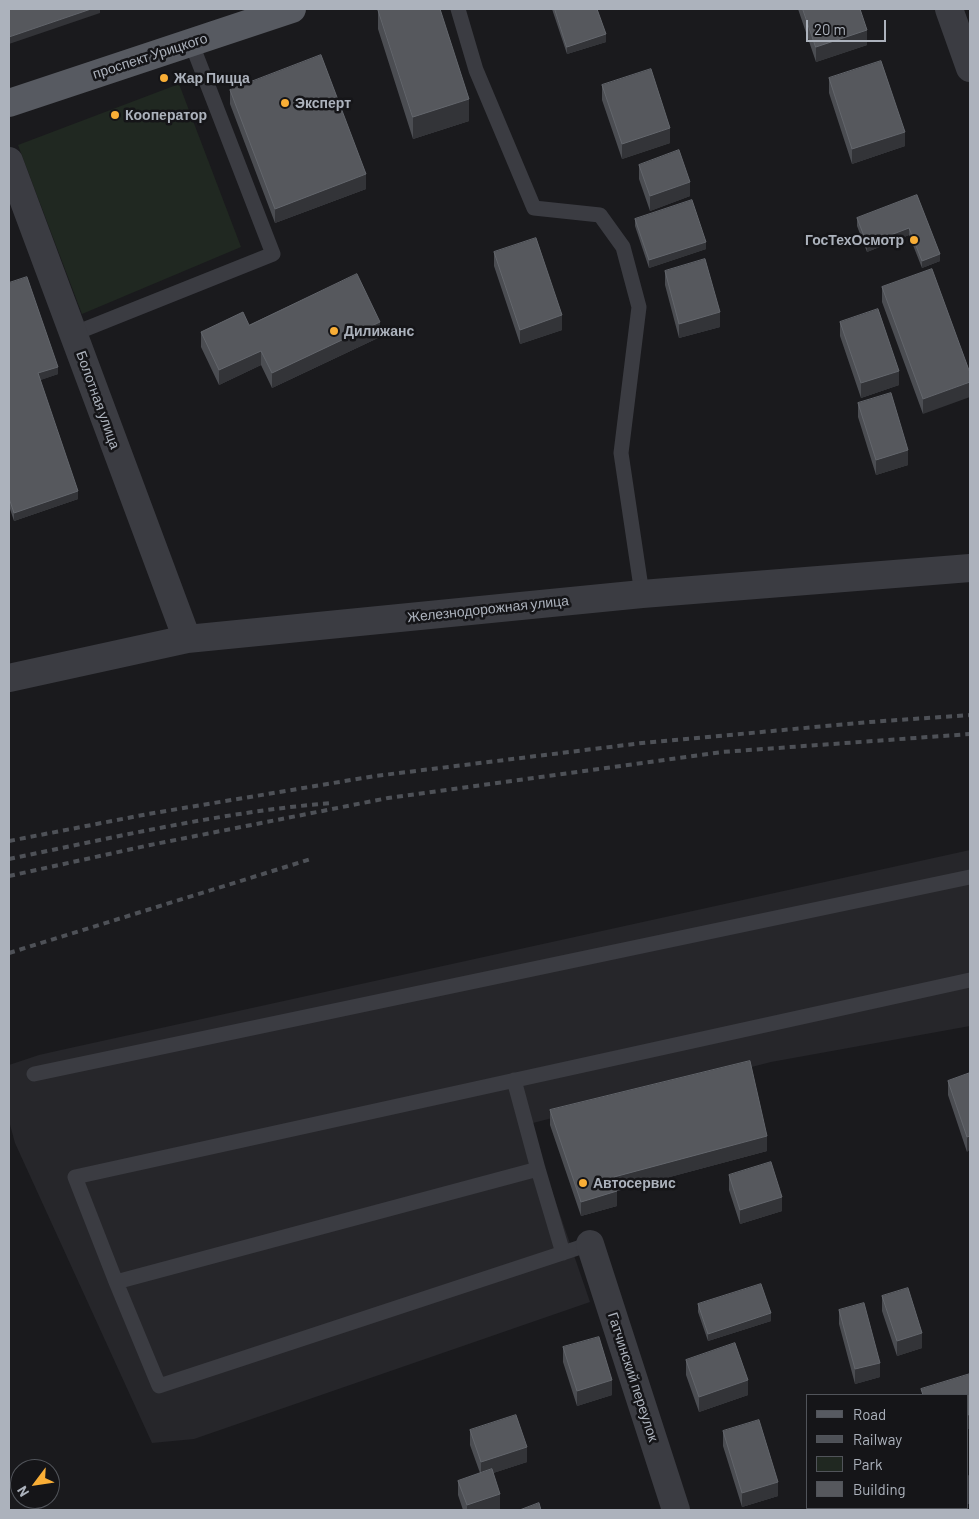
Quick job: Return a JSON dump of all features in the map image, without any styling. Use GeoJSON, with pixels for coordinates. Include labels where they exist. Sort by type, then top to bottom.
{"type":"FeatureCollection","features":[{"type":"Feature","properties":{"kind":"main road","name":"проспект Урицкого"},"geometry":{"type":"LineString","coordinates":[[9,103],[291,9]]}},
{"type":"Feature","properties":{"kind":"street"},"geometry":{"type":"LineString","coordinates":[[949,9],[970,68]]}},
{"type":"Feature","properties":{"kind":"street","name":"Болотная улица"},"geometry":{"type":"LineString","coordinates":[[9,161],[187,639]]}},
{"type":"Feature","properties":{"kind":"street","name":"Железнодорожная улица"},"geometry":{"type":"LineString","coordinates":[[9,678],[187,639],[642,594],[970,568]]}},
{"type":"Feature","properties":{"kind":"street","name":"Гатчинский переулок"},"geometry":{"type":"LineString","coordinates":[[590,1244],[676,1510]]}},
{"type":"Feature","properties":{"kind":"lane"},"geometry":{"type":"LineString","coordinates":[[458,9],[476,70],[534,208],[600,215],[623,247],[639,308],[621,453],[642,594]]}},
{"type":"Feature","properties":{"kind":"lane"},"geometry":{"type":"LineString","coordinates":[[73,334],[273,254],[191,42]]}},
{"type":"Feature","properties":{"kind":"lane"},"geometry":{"type":"LineString","coordinates":[[34,1074],[970,877]]}},
{"type":"Feature","properties":{"kind":"lane"},"geometry":{"type":"LineString","coordinates":[[590,1244],[159,1386],[75,1177],[970,980]]}},
{"type":"Feature","properties":{"kind":"lane"},"geometry":{"type":"LineString","coordinates":[[514,1080],[538,1169],[564,1253]]}},
{"type":"Feature","properties":{"kind":"lane"},"geometry":{"type":"LineString","coordinates":[[116,1282],[538,1169]]}},
{"type":"Feature","properties":{"kind":"shaded area"},"geometry":{"type":"Polygon","coordinates":[[[970,850],[970,1026],[771,1062],[529,1124],[590,1302],[194,1439],[152,1443],[15,1143],[9,1121],[9,1065],[61,1050],[970,850]]]}},
{"type":"Feature","properties":{"kind":"green space"},"geometry":{"type":"Polygon","coordinates":[[[179,84],[241,247],[82,314],[18,145],[179,84]]]}},
{"type":"Feature","properties":{"kind":"building"},"geometry":{"type":"Polygon","coordinates":[[[9,9],[91,9],[9,37],[9,9]]]}},
{"type":"Feature","properties":{"kind":"building"},"geometry":{"type":"Polygon","coordinates":[[[378,9],[440,9],[469,99],[413,117],[378,9]]]}},
{"type":"Feature","properties":{"kind":"building"},"geometry":{"type":"Polygon","coordinates":[[[555,9],[597,9],[606,34],[567,47],[555,9]]]}},
{"type":"Feature","properties":{"kind":"building"},"geometry":{"type":"Polygon","coordinates":[[[803,9],[860,9],[867,30],[816,47],[803,9]]]}},
{"type":"Feature","properties":{"kind":"building"},"geometry":{"type":"Polygon","coordinates":[[[321,55],[366,174],[275,209],[230,90],[321,55]]]}},
{"type":"Feature","properties":{"kind":"building"},"geometry":{"type":"Polygon","coordinates":[[[881,61],[905,132],[852,149],[829,78],[881,61]]]}},
{"type":"Feature","properties":{"kind":"building"},"geometry":{"type":"Polygon","coordinates":[[[651,69],[670,128],[622,144],[602,85],[651,69]]]}},
{"type":"Feature","properties":{"kind":"building"},"geometry":{"type":"Polygon","coordinates":[[[679,150],[690,182],[650,196],[639,165],[679,150]]]}},
{"type":"Feature","properties":{"kind":"building"},"geometry":{"type":"Polygon","coordinates":[[[917,195],[940,254],[922,261],[909,228],[867,244],[857,218],[917,195]]]}},
{"type":"Feature","properties":{"kind":"building"},"geometry":{"type":"Polygon","coordinates":[[[692,200],[706,242],[649,260],[635,219],[692,200]]]}},
{"type":"Feature","properties":{"kind":"building"},"geometry":{"type":"Polygon","coordinates":[[[536,238],[562,315],[520,330],[494,252],[536,238]]]}},
{"type":"Feature","properties":{"kind":"building"},"geometry":{"type":"Polygon","coordinates":[[[705,259],[720,312],[679,324],[665,271],[705,259]]]}},
{"type":"Feature","properties":{"kind":"building"},"geometry":{"type":"Polygon","coordinates":[[[932,269],[970,373],[970,382],[923,399],[882,287],[932,269]]]}},
{"type":"Feature","properties":{"kind":"building"},"geometry":{"type":"Polygon","coordinates":[[[357,274],[380,322],[272,373],[261,351],[219,370],[201,332],[243,312],[249,325],[357,274]]]}},
{"type":"Feature","properties":{"kind":"building"},"geometry":{"type":"Polygon","coordinates":[[[27,277],[58,367],[38,373],[78,491],[14,513],[9,498],[9,283],[27,277]]]}},
{"type":"Feature","properties":{"kind":"building"},"geometry":{"type":"Polygon","coordinates":[[[878,309],[899,371],[861,383],[840,322],[878,309]]]}},
{"type":"Feature","properties":{"kind":"building"},"geometry":{"type":"Polygon","coordinates":[[[891,393],[908,450],[876,460],[858,403],[891,393]]]}},
{"type":"Feature","properties":{"kind":"building"},"geometry":{"type":"Polygon","coordinates":[[[750,1061],[767,1136],[614,1177],[617,1191],[581,1202],[550,1110],[750,1061]]]}},
{"type":"Feature","properties":{"kind":"building"},"geometry":{"type":"Polygon","coordinates":[[[970,1073],[970,1136],[967,1137],[948,1081],[970,1073]]]}},
{"type":"Feature","properties":{"kind":"building"},"geometry":{"type":"Polygon","coordinates":[[[771,1162],[782,1197],[740,1210],[729,1175],[771,1162]]]}},
{"type":"Feature","properties":{"kind":"building"},"geometry":{"type":"Polygon","coordinates":[[[761,1284],[771,1313],[708,1334],[698,1304],[761,1284]]]}},
{"type":"Feature","properties":{"kind":"building"},"geometry":{"type":"Polygon","coordinates":[[[908,1288],[922,1333],[897,1341],[882,1296],[908,1288]]]}},
{"type":"Feature","properties":{"kind":"building"},"geometry":{"type":"Polygon","coordinates":[[[864,1303],[880,1363],[855,1369],[839,1310],[864,1303]]]}},
{"type":"Feature","properties":{"kind":"building"},"geometry":{"type":"Polygon","coordinates":[[[599,1337],[612,1380],[577,1391],[563,1347],[599,1337]]]}},
{"type":"Feature","properties":{"kind":"building"},"geometry":{"type":"Polygon","coordinates":[[[735,1343],[748,1380],[699,1397],[686,1360],[735,1343]]]}},
{"type":"Feature","properties":{"kind":"building"},"geometry":{"type":"Polygon","coordinates":[[[970,1374],[970,1414],[969,1394],[923,1394],[921,1389],[970,1374]]]}},
{"type":"Feature","properties":{"kind":"building"},"geometry":{"type":"Polygon","coordinates":[[[516,1415],[527,1447],[481,1462],[470,1430],[516,1415]]]}},
{"type":"Feature","properties":{"kind":"building"},"geometry":{"type":"Polygon","coordinates":[[[759,1420],[778,1482],[742,1493],[723,1431],[759,1420]]]}},
{"type":"Feature","properties":{"kind":"building"},"geometry":{"type":"Polygon","coordinates":[[[492,1469],[500,1494],[467,1505],[458,1481],[492,1469]]]}},
{"type":"Feature","properties":{"kind":"building"},"geometry":{"type":"Polygon","coordinates":[[[539,1503],[541,1510],[520,1510],[539,1503]]]}},
{"type":"Feature","properties":{"kind":"railway"},"geometry":{"type":"LineString","coordinates":[[9,841],[148,814],[375,776],[642,743],[870,722],[970,715]]}},
{"type":"Feature","properties":{"kind":"railway"},"geometry":{"type":"LineString","coordinates":[[9,876],[150,845],[388,798],[722,752],[970,734]]}},
{"type":"Feature","properties":{"kind":"railway"},"geometry":{"type":"LineString","coordinates":[[9,859],[209,819],[250,812],[331,803]]}},
{"type":"Feature","properties":{"kind":"railway"},"geometry":{"type":"LineString","coordinates":[[9,953],[311,859]]}},
{"type":"Feature","properties":{"kind":"place","name":"Жар Пицца"},"geometry":{"type":"Point","coordinates":[164,78]}},
{"type":"Feature","properties":{"kind":"place","name":"Эксперт"},"geometry":{"type":"Point","coordinates":[285,103]}},
{"type":"Feature","properties":{"kind":"place","name":"Кооператор"},"geometry":{"type":"Point","coordinates":[115,115]}},
{"type":"Feature","properties":{"kind":"place","name":"ГосТехОсмотр"},"geometry":{"type":"Point","coordinates":[914,240]}},
{"type":"Feature","properties":{"kind":"place","name":"Дилижанс"},"geometry":{"type":"Point","coordinates":[334,331]}},
{"type":"Feature","properties":{"kind":"place","name":"Автосервис"},"geometry":{"type":"Point","coordinates":[583,1183]}}]}
